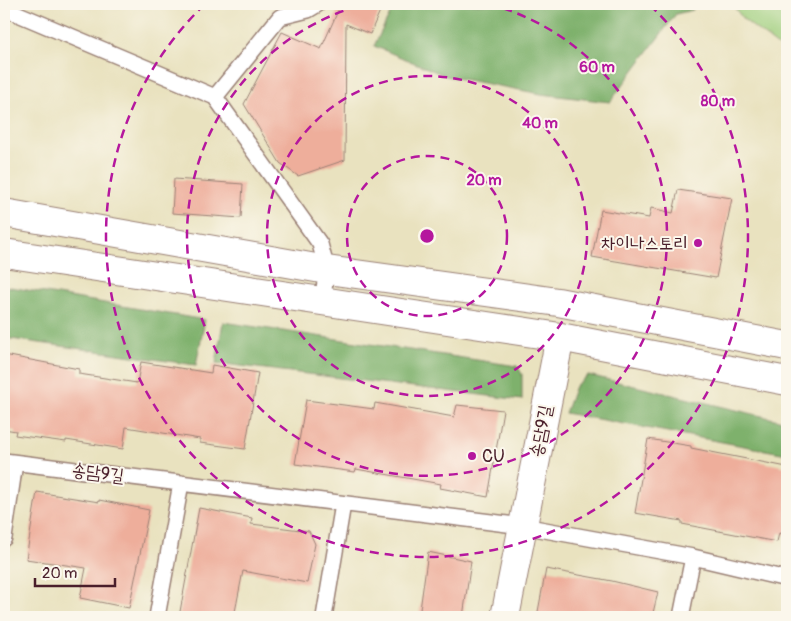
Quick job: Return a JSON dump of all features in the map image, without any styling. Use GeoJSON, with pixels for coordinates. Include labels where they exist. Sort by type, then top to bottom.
{"type":"FeatureCollection","features":[{"type":"Feature","properties":{"kind":"main road"},"geometry":{"type":"LineString","coordinates":[[4,213],[327,270],[558,302],[787,346]]}},
{"type":"Feature","properties":{"kind":"main road"},"geometry":{"type":"LineString","coordinates":[[4,253],[560,337],[787,381]]}},
{"type":"Feature","properties":{"kind":"main road","name":"송담9길"},"geometry":{"type":"LineString","coordinates":[[504,617],[560,337]]}},
{"type":"Feature","properties":{"kind":"lane"},"geometry":{"type":"LineString","coordinates":[[214,97],[280,17],[308,10],[318,4]]}},
{"type":"Feature","properties":{"kind":"lane"},"geometry":{"type":"LineString","coordinates":[[4,8],[214,97],[320,244],[327,270],[322,301]]}},
{"type":"Feature","properties":{"kind":"lane","name":"송담9길"},"geometry":{"type":"LineString","coordinates":[[4,538],[9,462],[523,526],[693,558],[787,580]]}},
{"type":"Feature","properties":{"kind":"lane"},"geometry":{"type":"LineString","coordinates":[[157,617],[181,483]]}},
{"type":"Feature","properties":{"kind":"lane"},"geometry":{"type":"LineString","coordinates":[[324,617],[343,504]]}},
{"type":"Feature","properties":{"kind":"lane"},"geometry":{"type":"LineString","coordinates":[[681,617],[693,558]]}},
{"type":"Feature","properties":{"kind":"green space"},"geometry":{"type":"Polygon","coordinates":[[[395,4],[691,4],[693,10],[676,14],[610,102],[541,94],[446,76],[374,46],[395,4]]]}},
{"type":"Feature","properties":{"kind":"green space"},"geometry":{"type":"Polygon","coordinates":[[[732,4],[787,4],[787,53],[743,19],[732,4]]]}},
{"type":"Feature","properties":{"kind":"green space"},"geometry":{"type":"Polygon","coordinates":[[[4,286],[205,320],[196,365],[4,338],[4,286]]]}},
{"type":"Feature","properties":{"kind":"green space"},"geometry":{"type":"Polygon","coordinates":[[[223,322],[517,366],[522,374],[522,400],[216,363],[223,322]]]}},
{"type":"Feature","properties":{"kind":"green space"},"geometry":{"type":"Polygon","coordinates":[[[588,375],[787,422],[787,454],[565,413],[575,386],[588,375]]]}},
{"type":"Feature","properties":{"kind":"building"},"geometry":{"type":"Polygon","coordinates":[[[341,4],[383,4],[370,34],[346,24],[345,160],[298,176],[280,163],[244,104],[282,32],[321,49],[341,4]]]}},
{"type":"Feature","properties":{"kind":"building"},"geometry":{"type":"Polygon","coordinates":[[[174,179],[243,184],[241,218],[172,213],[174,179]]]}},
{"type":"Feature","properties":{"kind":"building"},"geometry":{"type":"Polygon","coordinates":[[[678,190],[732,198],[716,278],[592,257],[601,210],[649,218],[651,208],[673,213],[678,190]]]}},
{"type":"Feature","properties":{"kind":"building"},"geometry":{"type":"Polygon","coordinates":[[[4,355],[79,369],[79,374],[137,383],[141,362],[211,373],[212,365],[258,373],[245,449],[200,443],[200,439],[126,427],[123,449],[66,440],[66,442],[15,435],[16,431],[4,429],[4,355]]]}},
{"type":"Feature","properties":{"kind":"building"},"geometry":{"type":"Polygon","coordinates":[[[306,400],[374,409],[375,403],[454,417],[457,405],[503,410],[488,497],[440,488],[441,484],[356,469],[355,472],[295,464],[306,400]]]}},
{"type":"Feature","properties":{"kind":"building"},"geometry":{"type":"Polygon","coordinates":[[[648,439],[691,446],[691,448],[787,467],[787,535],[779,533],[777,542],[682,524],[682,521],[635,513],[648,439]]]}},
{"type":"Feature","properties":{"kind":"building"},"geometry":{"type":"Polygon","coordinates":[[[37,492],[99,502],[99,500],[149,510],[129,608],[80,598],[86,568],[26,559],[37,492]]]}},
{"type":"Feature","properties":{"kind":"building"},"geometry":{"type":"Polygon","coordinates":[[[199,508],[252,518],[251,524],[309,531],[315,544],[307,583],[243,571],[234,617],[179,617],[199,508]]]}},
{"type":"Feature","properties":{"kind":"building"},"geometry":{"type":"Polygon","coordinates":[[[428,552],[471,561],[463,617],[419,617],[428,552]]]}},
{"type":"Feature","properties":{"kind":"building"},"geometry":{"type":"Polygon","coordinates":[[[546,569],[612,581],[658,592],[652,617],[537,617],[546,569]]]}},
{"type":"Feature","properties":{"kind":"place","name":"차이나스토리"},"geometry":{"type":"Point","coordinates":[698,243]}},
{"type":"Feature","properties":{"kind":"place","name":"CU"},"geometry":{"type":"Point","coordinates":[472,456]}}]}
